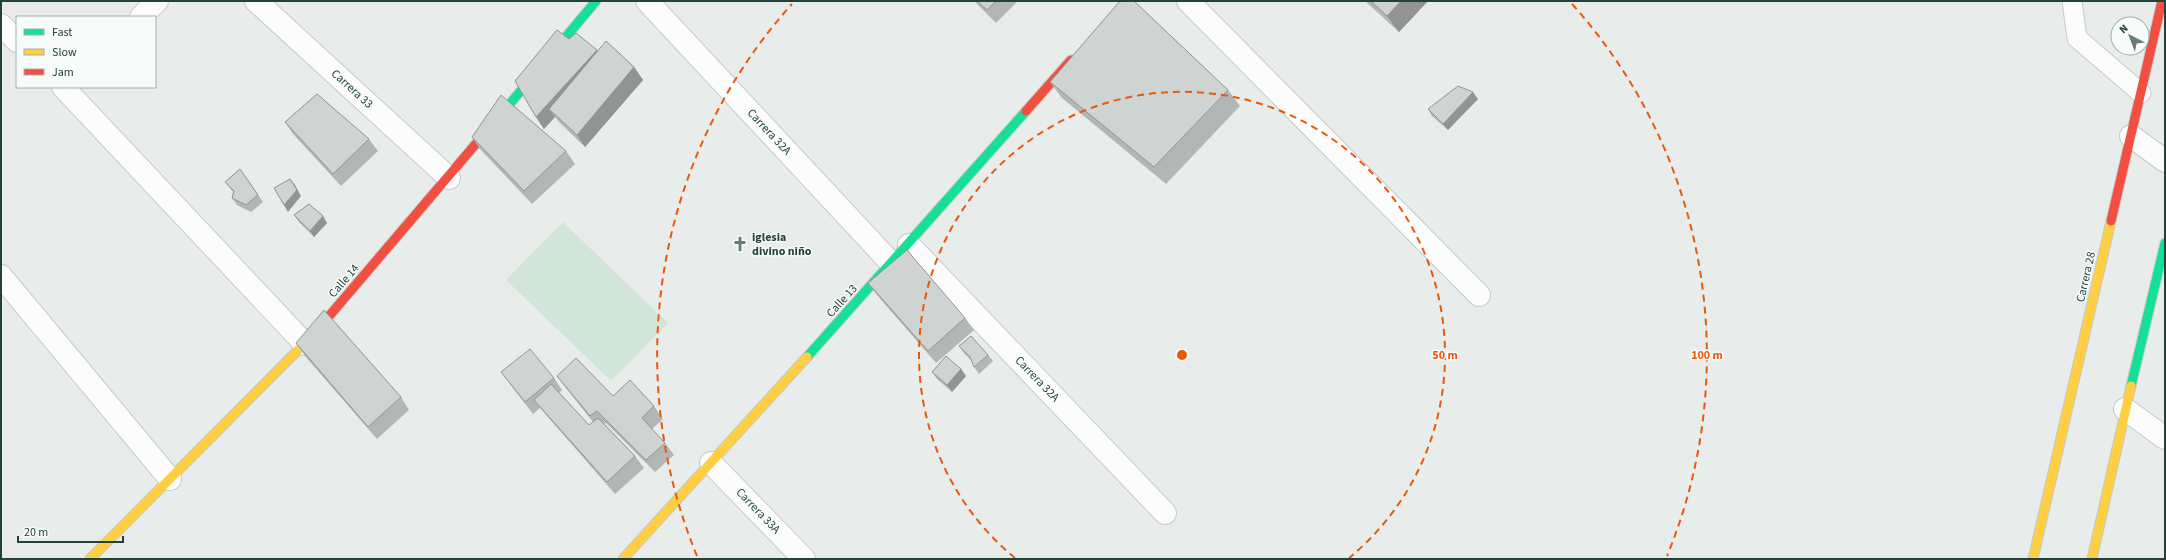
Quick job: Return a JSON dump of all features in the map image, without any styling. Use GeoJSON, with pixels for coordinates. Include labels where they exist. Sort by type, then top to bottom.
{"type":"FeatureCollection","features":[{"type":"Feature","properties":{"kind":"main road","name":"Calle 14"},"geometry":{"type":"LineString","coordinates":[[90,559],[305,344],[449,178],[596,1]]}},
{"type":"Feature","properties":{"kind":"main road","name":"Carrera 28"},"geometry":{"type":"LineString","coordinates":[[2033,559],[2162,1]]}},
{"type":"Feature","properties":{"kind":"main road","name":"Calle 13"},"geometry":{"type":"LineString","coordinates":[[623,559],[892,264],[1076,54]]}},
{"type":"Feature","properties":{"kind":"main road"},"geometry":{"type":"LineString","coordinates":[[2092,559],[2125,409],[2165,243]]}},
{"type":"Feature","properties":{"kind":"street"},"geometry":{"type":"LineString","coordinates":[[142,16],[157,1]]}},
{"type":"Feature","properties":{"kind":"street","name":"Carrera 33"},"geometry":{"type":"LineString","coordinates":[[256,1],[449,178]]}},
{"type":"Feature","properties":{"kind":"street","name":"Carrera 32A"},"geometry":{"type":"LineString","coordinates":[[647,1],[892,264]]}},
{"type":"Feature","properties":{"kind":"street"},"geometry":{"type":"LineString","coordinates":[[1188,1],[1479,295]]}},
{"type":"Feature","properties":{"kind":"street"},"geometry":{"type":"LineString","coordinates":[[1,25],[16,40]]}},
{"type":"Feature","properties":{"kind":"street"},"geometry":{"type":"LineString","coordinates":[[68,89],[305,344]]}},
{"type":"Feature","properties":{"kind":"street"},"geometry":{"type":"LineString","coordinates":[[2131,136],[2165,161]]}},
{"type":"Feature","properties":{"kind":"street","name":"Carrera 32A"},"geometry":{"type":"LineString","coordinates":[[909,245],[1165,513]]}},
{"type":"Feature","properties":{"kind":"street"},"geometry":{"type":"LineString","coordinates":[[1,276],[170,479]]}},
{"type":"Feature","properties":{"kind":"street"},"geometry":{"type":"LineString","coordinates":[[2125,409],[2165,438]]}},
{"type":"Feature","properties":{"kind":"street","name":"Carrera 33A"},"geometry":{"type":"LineString","coordinates":[[711,463],[804,559]]}},
{"type":"Feature","properties":{"kind":"lane"},"geometry":{"type":"LineString","coordinates":[[2072,1],[2077,38],[2141,93]]}},
{"type":"Feature","properties":{"kind":"green space"},"geometry":{"type":"Polygon","coordinates":[[[563,222],[668,323],[611,381],[506,280],[563,222]]]}},
{"type":"Feature","properties":{"kind":"building"},"geometry":{"type":"Polygon","coordinates":[[[977,1],[996,1],[987,10],[977,1]]]}},
{"type":"Feature","properties":{"kind":"building"},"geometry":{"type":"Polygon","coordinates":[[[1120,1],[1134,1],[1228,90],[1154,167],[1050,82],[1120,1]]]}},
{"type":"Feature","properties":{"kind":"building"},"geometry":{"type":"Polygon","coordinates":[[[1371,1],[1401,1],[1387,16],[1371,1]]]}},
{"type":"Feature","properties":{"kind":"building"},"geometry":{"type":"Polygon","coordinates":[[[557,30],[569,39],[576,33],[597,50],[536,117],[515,81],[557,30]]]}},
{"type":"Feature","properties":{"kind":"building"},"geometry":{"type":"Polygon","coordinates":[[[606,41],[634,67],[577,135],[549,109],[606,41]]]}},
{"type":"Feature","properties":{"kind":"building"},"geometry":{"type":"Polygon","coordinates":[[[1458,86],[1473,92],[1443,124],[1428,109],[1458,86]]]}},
{"type":"Feature","properties":{"kind":"building"},"geometry":{"type":"Polygon","coordinates":[[[317,94],[369,139],[333,174],[285,122],[317,94]]]}},
{"type":"Feature","properties":{"kind":"building"},"geometry":{"type":"Polygon","coordinates":[[[501,95],[566,151],[524,191],[472,137],[501,95]]]}},
{"type":"Feature","properties":{"kind":"building"},"geometry":{"type":"Polygon","coordinates":[[[240,169],[258,195],[246,205],[232,198],[234,191],[225,182],[240,169]]]}},
{"type":"Feature","properties":{"kind":"building"},"geometry":{"type":"Polygon","coordinates":[[[290,179],[297,190],[284,205],[274,188],[290,179]]]}},
{"type":"Feature","properties":{"kind":"building"},"geometry":{"type":"Polygon","coordinates":[[[309,204],[323,216],[310,231],[294,215],[309,204]]]}},
{"type":"Feature","properties":{"kind":"building"},"geometry":{"type":"Polygon","coordinates":[[[907,250],[965,318],[928,351],[868,283],[907,250]]]}},
{"type":"Feature","properties":{"kind":"building"},"geometry":{"type":"Polygon","coordinates":[[[324,310],[401,397],[368,427],[296,343],[324,310]]]}},
{"type":"Feature","properties":{"kind":"building"},"geometry":{"type":"Polygon","coordinates":[[[971,336],[988,355],[974,367],[970,357],[959,346],[971,336]]]}},
{"type":"Feature","properties":{"kind":"building"},"geometry":{"type":"Polygon","coordinates":[[[530,349],[554,378],[525,402],[501,372],[530,349]]]}},
{"type":"Feature","properties":{"kind":"building"},"geometry":{"type":"Polygon","coordinates":[[[946,356],[961,369],[947,385],[932,372],[946,356]]]}},
{"type":"Feature","properties":{"kind":"building"},"geometry":{"type":"Polygon","coordinates":[[[576,358],[613,396],[630,380],[654,406],[642,418],[665,443],[646,460],[597,411],[590,416],[557,376],[576,358]]]}},
{"type":"Feature","properties":{"kind":"building"},"geometry":{"type":"Polygon","coordinates":[[[551,384],[589,425],[598,418],[635,456],[607,482],[534,400],[551,384]]]}},
{"type":"Feature","properties":{"kind":"traffic: fast"},"geometry":{"type":"LineString","coordinates":[[503,112],[596,1]]}},
{"type":"Feature","properties":{"kind":"traffic: fast"},"geometry":{"type":"LineString","coordinates":[[807,357],[1026,111]]}},
{"type":"Feature","properties":{"kind":"traffic: fast"},"geometry":{"type":"LineString","coordinates":[[2131,386],[2165,243]]}},
{"type":"Feature","properties":{"kind":"traffic: slow"},"geometry":{"type":"LineString","coordinates":[[2033,559],[2111,221]]}},
{"type":"Feature","properties":{"kind":"traffic: slow"},"geometry":{"type":"LineString","coordinates":[[90,559],[313,335]]}},
{"type":"Feature","properties":{"kind":"traffic: slow"},"geometry":{"type":"LineString","coordinates":[[623,559],[807,357]]}},
{"type":"Feature","properties":{"kind":"traffic: slow"},"geometry":{"type":"LineString","coordinates":[[2092,559],[2131,386]]}},
{"type":"Feature","properties":{"kind":"traffic: jam"},"geometry":{"type":"LineString","coordinates":[[2111,221],[2162,1]]}},
{"type":"Feature","properties":{"kind":"traffic: jam"},"geometry":{"type":"LineString","coordinates":[[1026,111],[1071,60]]}},
{"type":"Feature","properties":{"kind":"traffic: jam"},"geometry":{"type":"LineString","coordinates":[[313,335],[503,112]]}},
{"type":"Feature","properties":{"kind":"place","name":"iglesia divino niño"},"geometry":{"type":"Point","coordinates":[740,244]}}]}
